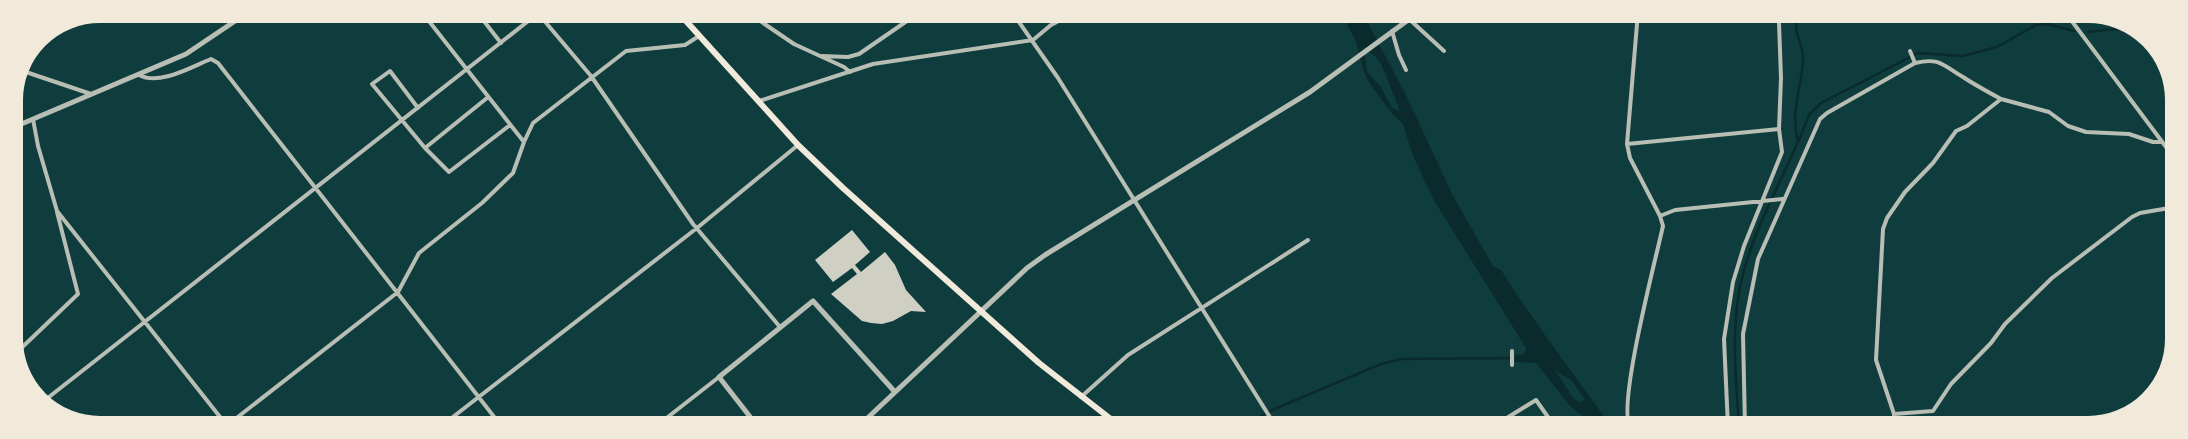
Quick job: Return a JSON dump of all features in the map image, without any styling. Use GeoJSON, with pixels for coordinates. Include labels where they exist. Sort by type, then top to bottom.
{"type":"FeatureCollection","features":[{"type":"Feature","properties":{"kind":"main road"},"geometry":{"type":"LineString","coordinates":[[684,20],[798,145],[843,188],[1108,419]]}},
{"type":"Feature","properties":{"kind":"street"},"geometry":{"type":"LineString","coordinates":[[20,125],[186,54],[237,20]]}},
{"type":"Feature","properties":{"kind":"street"},"geometry":{"type":"LineString","coordinates":[[428,20],[487,98],[524,142]]}},
{"type":"Feature","properties":{"kind":"street"},"geometry":{"type":"LineString","coordinates":[[483,20],[501,43]]}},
{"type":"Feature","properties":{"kind":"street"},"geometry":{"type":"LineString","coordinates":[[47,399],[528,20]]}},
{"type":"Feature","properties":{"kind":"street"},"geometry":{"type":"LineString","coordinates":[[545,20],[591,76],[697,228],[780,327]]}},
{"type":"Feature","properties":{"kind":"street"},"geometry":{"type":"LineString","coordinates":[[759,20],[794,44],[844,67],[850,72]]}},
{"type":"Feature","properties":{"kind":"street"},"geometry":{"type":"LineString","coordinates":[[820,56],[848,57],[858,54],[908,20]]}},
{"type":"Feature","properties":{"kind":"street"},"geometry":{"type":"LineString","coordinates":[[1018,20],[1133,199],[1270,419]]}},
{"type":"Feature","properties":{"kind":"street"},"geometry":{"type":"LineString","coordinates":[[759,101],[873,64],[908,57],[916,58],[1032,40],[1062,20]]}},
{"type":"Feature","properties":{"kind":"street"},"geometry":{"type":"LineString","coordinates":[[866,419],[1033,264],[1133,199],[1310,92],[1408,20]]}},
{"type":"Feature","properties":{"kind":"street"},"geometry":{"type":"LineString","coordinates":[[1410,20],[1444,51]]}},
{"type":"Feature","properties":{"kind":"street"},"geometry":{"type":"LineString","coordinates":[[1626,419],[1632,372],[1663,226],[1660,216],[1630,158],[1627,144],[1637,20]]}},
{"type":"Feature","properties":{"kind":"street"},"geometry":{"type":"LineString","coordinates":[[1728,419],[1724,339],[1733,282],[1744,246],[1782,152],[1779,129],[1781,20]]}},
{"type":"Feature","properties":{"kind":"street"},"geometry":{"type":"LineString","coordinates":[[2071,20],[2168,150]]}},
{"type":"Feature","properties":{"kind":"street"},"geometry":{"type":"LineString","coordinates":[[1392,31],[1398,55],[1406,70]]}},
{"type":"Feature","properties":{"kind":"street"},"geometry":{"type":"LineString","coordinates":[[237,419],[398,292],[419,253],[482,203],[512,172],[534,123],[591,76],[626,51],[685,45],[699,36]]}},
{"type":"Feature","properties":{"kind":"street"},"geometry":{"type":"LineString","coordinates":[[1910,51],[1915,63]]}},
{"type":"Feature","properties":{"kind":"street"},"geometry":{"type":"LineString","coordinates":[[138,75],[146,80],[159,79],[211,59],[218,63],[496,419]]}},
{"type":"Feature","properties":{"kind":"street"},"geometry":{"type":"LineString","coordinates":[[1745,419],[1742,368],[1746,310],[1758,259],[1783,199],[1820,120],[1827,113],[1915,63],[1937,62],[1950,66],[1960,76],[2001,99],[2049,112],[2068,126],[2086,132],[2129,134],[2153,142],[2162,142]]}},
{"type":"Feature","properties":{"kind":"street"},"geometry":{"type":"LineString","coordinates":[[418,108],[390,71],[372,84],[425,148],[449,172],[510,125]]}},
{"type":"Feature","properties":{"kind":"street"},"geometry":{"type":"LineString","coordinates":[[25,72],[92,95]]}},
{"type":"Feature","properties":{"kind":"street"},"geometry":{"type":"LineString","coordinates":[[425,148],[487,98]]}},
{"type":"Feature","properties":{"kind":"street"},"geometry":{"type":"LineString","coordinates":[[1894,419],[1876,360],[1883,229],[1887,218],[1905,192],[1932,163],[1956,131],[1967,126],[2001,99]]}},
{"type":"Feature","properties":{"kind":"street"},"geometry":{"type":"LineString","coordinates":[[21,348],[78,294],[38,146],[33,119]]}},
{"type":"Feature","properties":{"kind":"street"},"geometry":{"type":"LineString","coordinates":[[1627,144],[1779,129]]}},
{"type":"Feature","properties":{"kind":"street"},"geometry":{"type":"LineString","coordinates":[[450,419],[697,228],[798,145]]}},
{"type":"Feature","properties":{"kind":"street"},"geometry":{"type":"LineString","coordinates":[[1660,216],[1675,210],[1783,199]]}},
{"type":"Feature","properties":{"kind":"street"},"geometry":{"type":"LineString","coordinates":[[1894,414],[1933,411],[1951,384],[1991,343],[2005,324],[2052,278],[2132,217],[2140,213],[2168,208]]}},
{"type":"Feature","properties":{"kind":"street"},"geometry":{"type":"LineString","coordinates":[[57,211],[146,321],[221,419]]}},
{"type":"Feature","properties":{"kind":"street"},"geometry":{"type":"LineString","coordinates":[[1081,397],[1128,355],[1200,307],[1308,240]]}},
{"type":"Feature","properties":{"kind":"street"},"geometry":{"type":"LineString","coordinates":[[665,419],[813,301],[895,392]]}},
{"type":"Feature","properties":{"kind":"street"},"geometry":{"type":"LineString","coordinates":[[1512,351],[1512,365]]}},
{"type":"Feature","properties":{"kind":"street"},"geometry":{"type":"LineString","coordinates":[[719,377],[752,419]]}},
{"type":"Feature","properties":{"kind":"street"},"geometry":{"type":"LineString","coordinates":[[1505,419],[1536,400],[1549,419]]}},
{"type":"Feature","properties":{"kind":"water"},"geometry":{"type":"Polygon","coordinates":[[[1344,20],[1366,20],[1406,95],[1452,194],[1493,266],[1501,270],[1541,330],[1606,419],[1586,419],[1571,407],[1536,363],[1515,362],[1516,355],[1524,354],[1526,348],[1435,202],[1413,156],[1403,124],[1393,115],[1370,84],[1364,72],[1355,39],[1344,20]],[[1364,48],[1367,72],[1381,87],[1392,108],[1400,111],[1382,66],[1376,57],[1364,48]],[[1555,370],[1573,398],[1580,402],[1585,400],[1572,381],[1555,370]]]}},
{"type":"Feature","properties":{"kind":"building"},"geometry":{"type":"Polygon","coordinates":[[[852,230],[870,252],[855,265],[861,272],[885,252],[895,265],[906,290],[926,312],[911,311],[893,321],[882,324],[871,323],[862,321],[831,294],[857,274],[852,268],[833,282],[815,260],[852,230]]]}},
{"type":"Feature","properties":{"kind":"waterway"},"geometry":{"type":"LineString","coordinates":[[1796,20],[1797,33],[1803,55],[1795,120],[1798,142]]}},
{"type":"Feature","properties":{"kind":"waterway"},"geometry":{"type":"LineString","coordinates":[[1739,419],[1735,340],[1740,287],[1753,243],[1809,115],[1821,103],[1918,53],[1963,56],[1997,47],[2036,25],[2047,24],[2074,31]]}},
{"type":"Feature","properties":{"kind":"waterway"},"geometry":{"type":"LineString","coordinates":[[2088,32],[2112,29],[2125,30],[2145,44]]}},
{"type":"Feature","properties":{"kind":"waterway"},"geometry":{"type":"LineString","coordinates":[[1256,419],[1272,410],[1381,364],[1401,359],[1518,358]]}}]}
